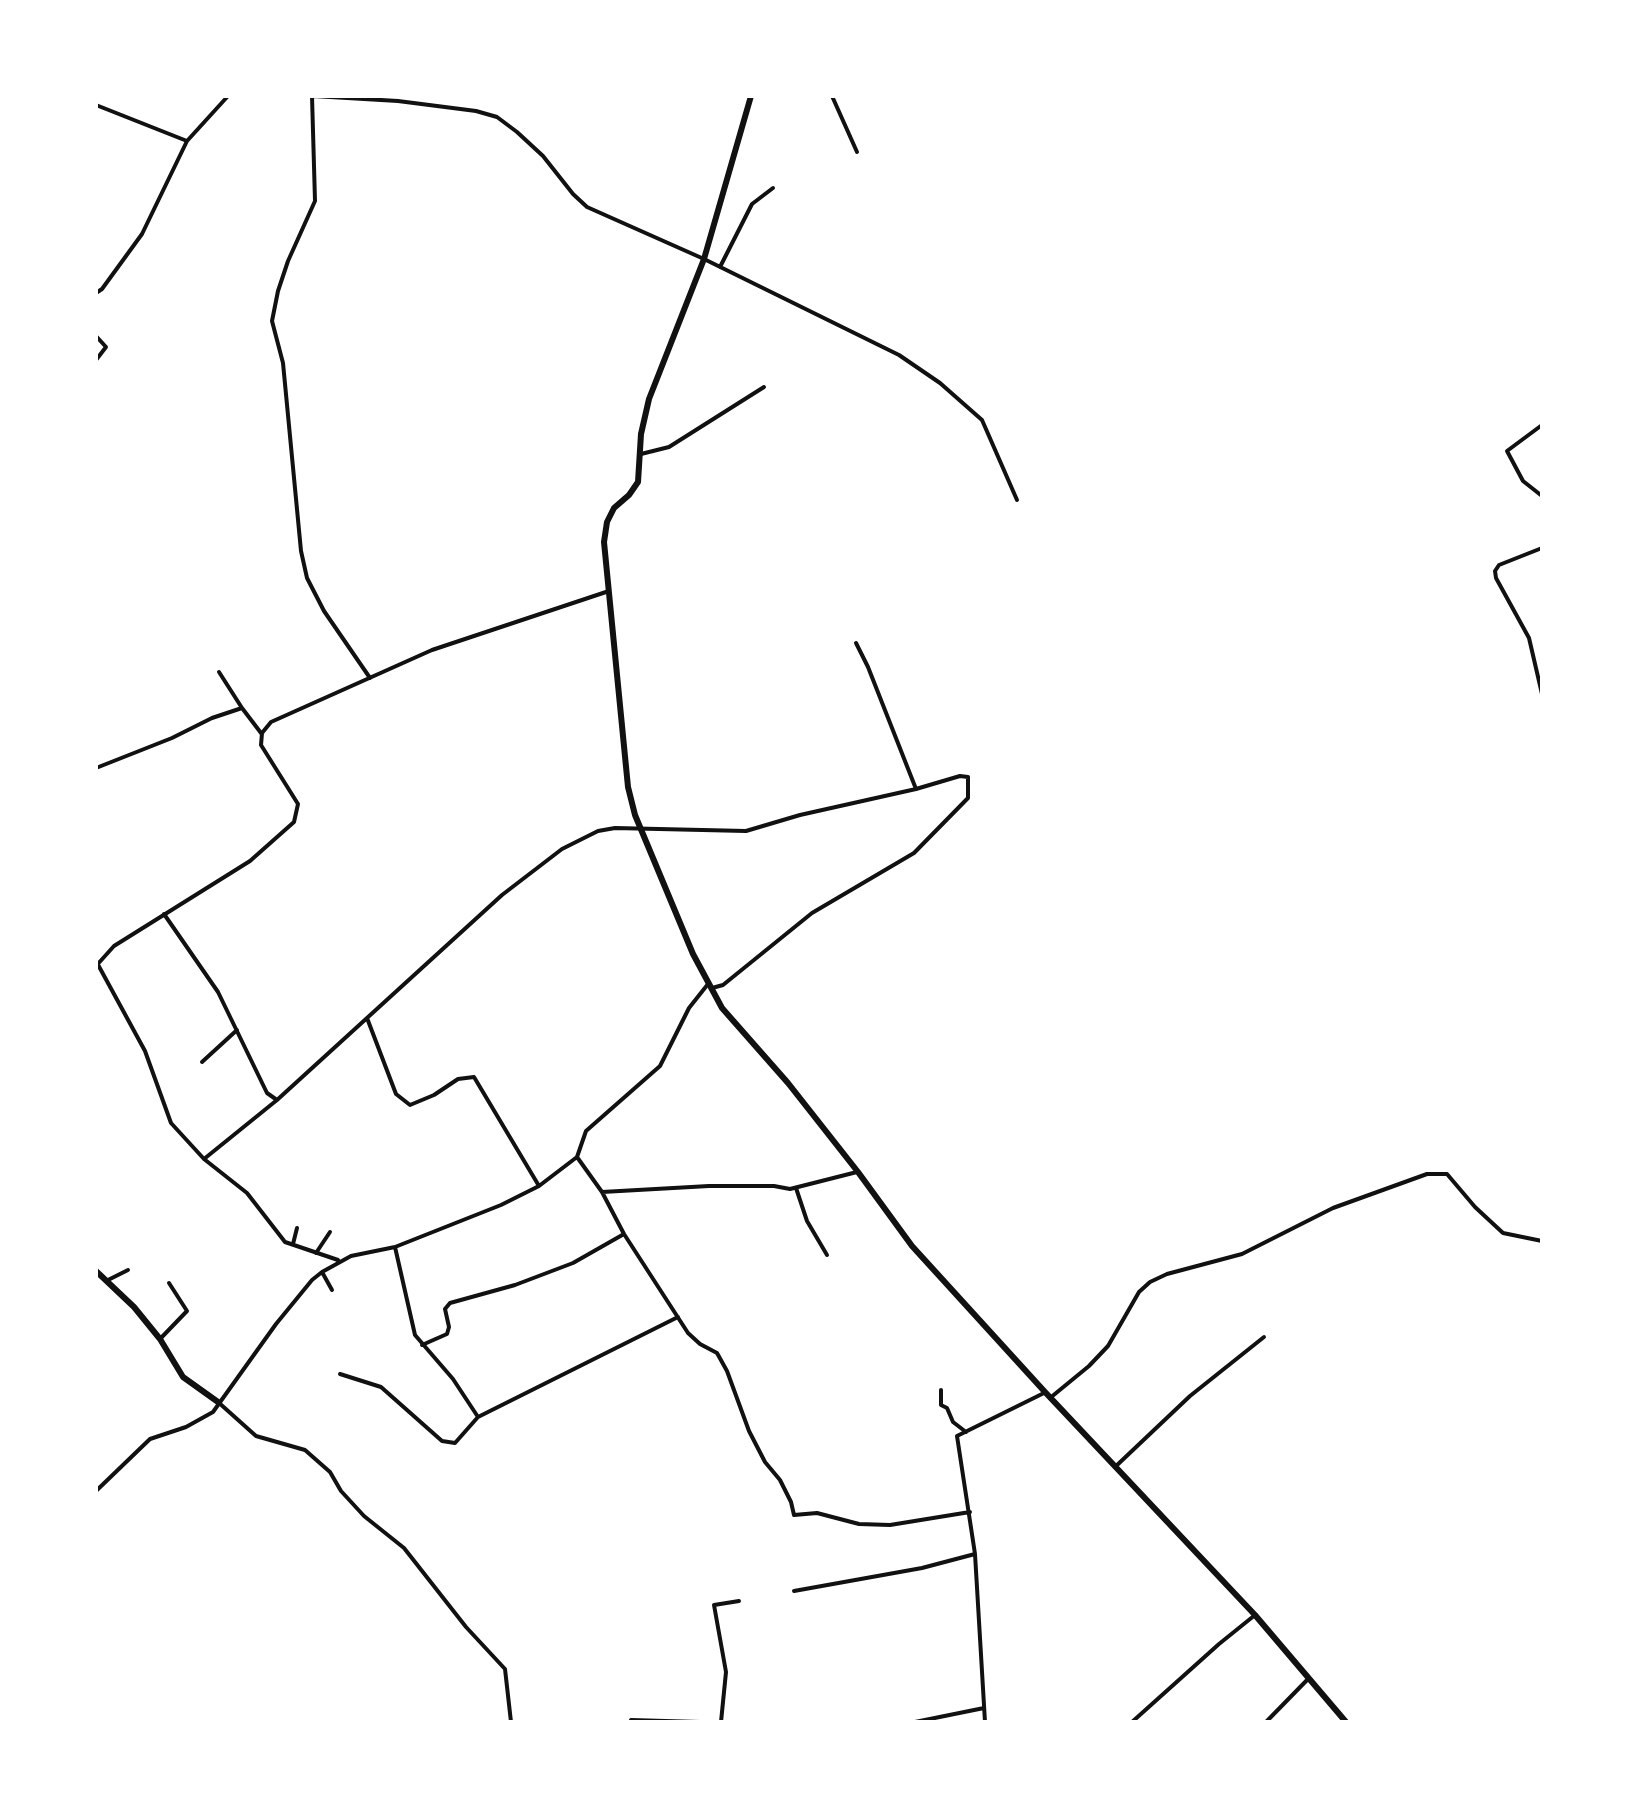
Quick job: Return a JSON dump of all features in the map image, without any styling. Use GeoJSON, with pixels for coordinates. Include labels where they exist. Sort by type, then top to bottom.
{"type":"FeatureCollection","features":[{"type":"Feature","properties":{"kind":"street"},"geometry":{"type":"LineString","coordinates":[[96,293],[142,234],[187,141],[228,96]]}},
{"type":"Feature","properties":{"kind":"street"},"geometry":{"type":"LineString","coordinates":[[370,678],[324,611],[307,578],[301,551],[283,363],[272,321],[288,261],[315,201],[312,96],[398,101],[476,111],[497,117],[543,156],[587,207],[704,259],[899,355],[961,399],[982,420],[1017,500]]}},
{"type":"Feature","properties":{"kind":"street"},"geometry":{"type":"LineString","coordinates":[[751,96],[704,259],[649,399],[641,434],[638,482],[614,508],[607,522],[604,542],[628,787],[641,830],[693,954],[722,1008],[788,1083],[912,1246],[1255,1615],[1346,1722]]}},
{"type":"Feature","properties":{"kind":"street"},"geometry":{"type":"LineString","coordinates":[[832,96],[857,152]]}},
{"type":"Feature","properties":{"kind":"street"},"geometry":{"type":"LineString","coordinates":[[96,105],[187,141]]}},
{"type":"Feature","properties":{"kind":"street"},"geometry":{"type":"LineString","coordinates":[[720,267],[752,204],[773,188]]}},
{"type":"Feature","properties":{"kind":"street"},"geometry":{"type":"LineString","coordinates":[[96,336],[106,347],[96,360]]}},
{"type":"Feature","properties":{"kind":"street"},"geometry":{"type":"LineString","coordinates":[[641,454],[669,447],[764,387]]}},
{"type":"Feature","properties":{"kind":"street"},"geometry":{"type":"LineString","coordinates":[[1542,425],[1507,451],[1523,481],[1542,496]]}},
{"type":"Feature","properties":{"kind":"street"},"geometry":{"type":"LineString","coordinates":[[1542,548],[1499,565],[1495,571],[1529,638],[1542,694]]}},
{"type":"Feature","properties":{"kind":"street"},"geometry":{"type":"LineString","coordinates":[[339,1261],[285,1242],[247,1193],[204,1159],[171,1123],[145,1051],[97,964],[114,946],[250,861],[294,822],[298,804],[261,745],[262,733],[271,722],[432,650],[609,591]]}},
{"type":"Feature","properties":{"kind":"street"},"geometry":{"type":"LineString","coordinates":[[856,643],[916,789]]}},
{"type":"Feature","properties":{"kind":"street"},"geometry":{"type":"LineString","coordinates":[[219,672],[262,733]]}},
{"type":"Feature","properties":{"kind":"street"},"geometry":{"type":"LineString","coordinates":[[96,768],[242,708]]}},
{"type":"Feature","properties":{"kind":"street"},"geometry":{"type":"LineString","coordinates":[[96,1491],[150,1439],[186,1427],[213,1412],[276,1324],[322,1272],[339,1261],[395,1247],[501,1205],[539,1186],[577,1157],[586,1131],[660,1066],[689,1008],[710,985],[723,985],[812,913],[914,853],[968,798],[968,777],[960,776],[746,831],[615,828],[598,831],[562,849],[502,895],[277,1100],[204,1159]]}},
{"type":"Feature","properties":{"kind":"street"},"geometry":{"type":"LineString","coordinates":[[164,914],[218,992],[267,1093],[277,1100]]}},
{"type":"Feature","properties":{"kind":"street"},"geometry":{"type":"LineString","coordinates":[[367,1018],[396,1094],[410,1105],[434,1095],[458,1079],[474,1077],[539,1186]]}},
{"type":"Feature","properties":{"kind":"street"},"geometry":{"type":"LineString","coordinates":[[202,1062],[237,1030]]}},
{"type":"Feature","properties":{"kind":"street"},"geometry":{"type":"LineString","coordinates":[[577,1157],[602,1192],[624,1234],[678,1317],[700,1344],[717,1353],[741,1405],[749,1431],[765,1462],[780,1480],[794,1515],[817,1513],[859,1524],[890,1525],[970,1512]]}},
{"type":"Feature","properties":{"kind":"street"},"geometry":{"type":"LineString","coordinates":[[602,1192],[709,1186],[796,1188],[858,1172]]}},
{"type":"Feature","properties":{"kind":"street"},"geometry":{"type":"LineString","coordinates":[[985,1722],[975,1554],[957,1436],[1048,1395],[1089,1366],[1108,1346],[1139,1292],[1150,1282],[1167,1274],[1242,1254],[1333,1208],[1427,1174],[1447,1174],[1475,1207],[1503,1233],[1542,1241]]}},
{"type":"Feature","properties":{"kind":"street"},"geometry":{"type":"LineString","coordinates":[[796,1188],[807,1221],[827,1255]]}},
{"type":"Feature","properties":{"kind":"street"},"geometry":{"type":"LineString","coordinates":[[293,1244],[297,1228]]}},
{"type":"Feature","properties":{"kind":"street"},"geometry":{"type":"LineString","coordinates":[[316,1253],[330,1232]]}},
{"type":"Feature","properties":{"kind":"street"},"geometry":{"type":"LineString","coordinates":[[422,1345],[447,1334],[449,1327],[445,1309],[450,1303],[515,1285],[573,1263],[624,1234]]}},
{"type":"Feature","properties":{"kind":"street"},"geometry":{"type":"LineString","coordinates":[[395,1247],[415,1335],[453,1379],[478,1417]]}},
{"type":"Feature","properties":{"kind":"street"},"geometry":{"type":"LineString","coordinates":[[106,1282],[128,1270]]}},
{"type":"Feature","properties":{"kind":"street"},"geometry":{"type":"LineString","coordinates":[[96,1271],[134,1307],[160,1339],[183,1377],[218,1402],[256,1436],[305,1450],[330,1472],[341,1491],[364,1516],[404,1548],[466,1627],[505,1669],[511,1722]]}},
{"type":"Feature","properties":{"kind":"street"},"geometry":{"type":"LineString","coordinates":[[322,1272],[332,1290]]}},
{"type":"Feature","properties":{"kind":"street"},"geometry":{"type":"LineString","coordinates":[[160,1339],[187,1311],[169,1283]]}},
{"type":"Feature","properties":{"kind":"street"},"geometry":{"type":"LineString","coordinates":[[340,1374],[381,1387],[442,1441],[455,1443],[478,1417],[678,1317]]}},
{"type":"Feature","properties":{"kind":"street"},"geometry":{"type":"LineString","coordinates":[[1115,1467],[1190,1396],[1264,1337]]}},
{"type":"Feature","properties":{"kind":"street"},"geometry":{"type":"LineString","coordinates":[[941,1390],[941,1405],[947,1408],[953,1422],[966,1432]]}},
{"type":"Feature","properties":{"kind":"street"},"geometry":{"type":"LineString","coordinates":[[794,1591],[922,1568],[975,1554]]}},
{"type":"Feature","properties":{"kind":"street"},"geometry":{"type":"LineString","coordinates":[[721,1722],[726,1672],[714,1605],[739,1601]]}},
{"type":"Feature","properties":{"kind":"street"},"geometry":{"type":"LineString","coordinates":[[1132,1722],[1255,1615]]}},
{"type":"Feature","properties":{"kind":"street"},"geometry":{"type":"LineString","coordinates":[[1266,1722],[1309,1678]]}},
{"type":"Feature","properties":{"kind":"street"},"geometry":{"type":"LineString","coordinates":[[915,1722],[984,1708]]}},
{"type":"Feature","properties":{"kind":"street"},"geometry":{"type":"LineString","coordinates":[[631,1720],[700,1722]]}}]}
